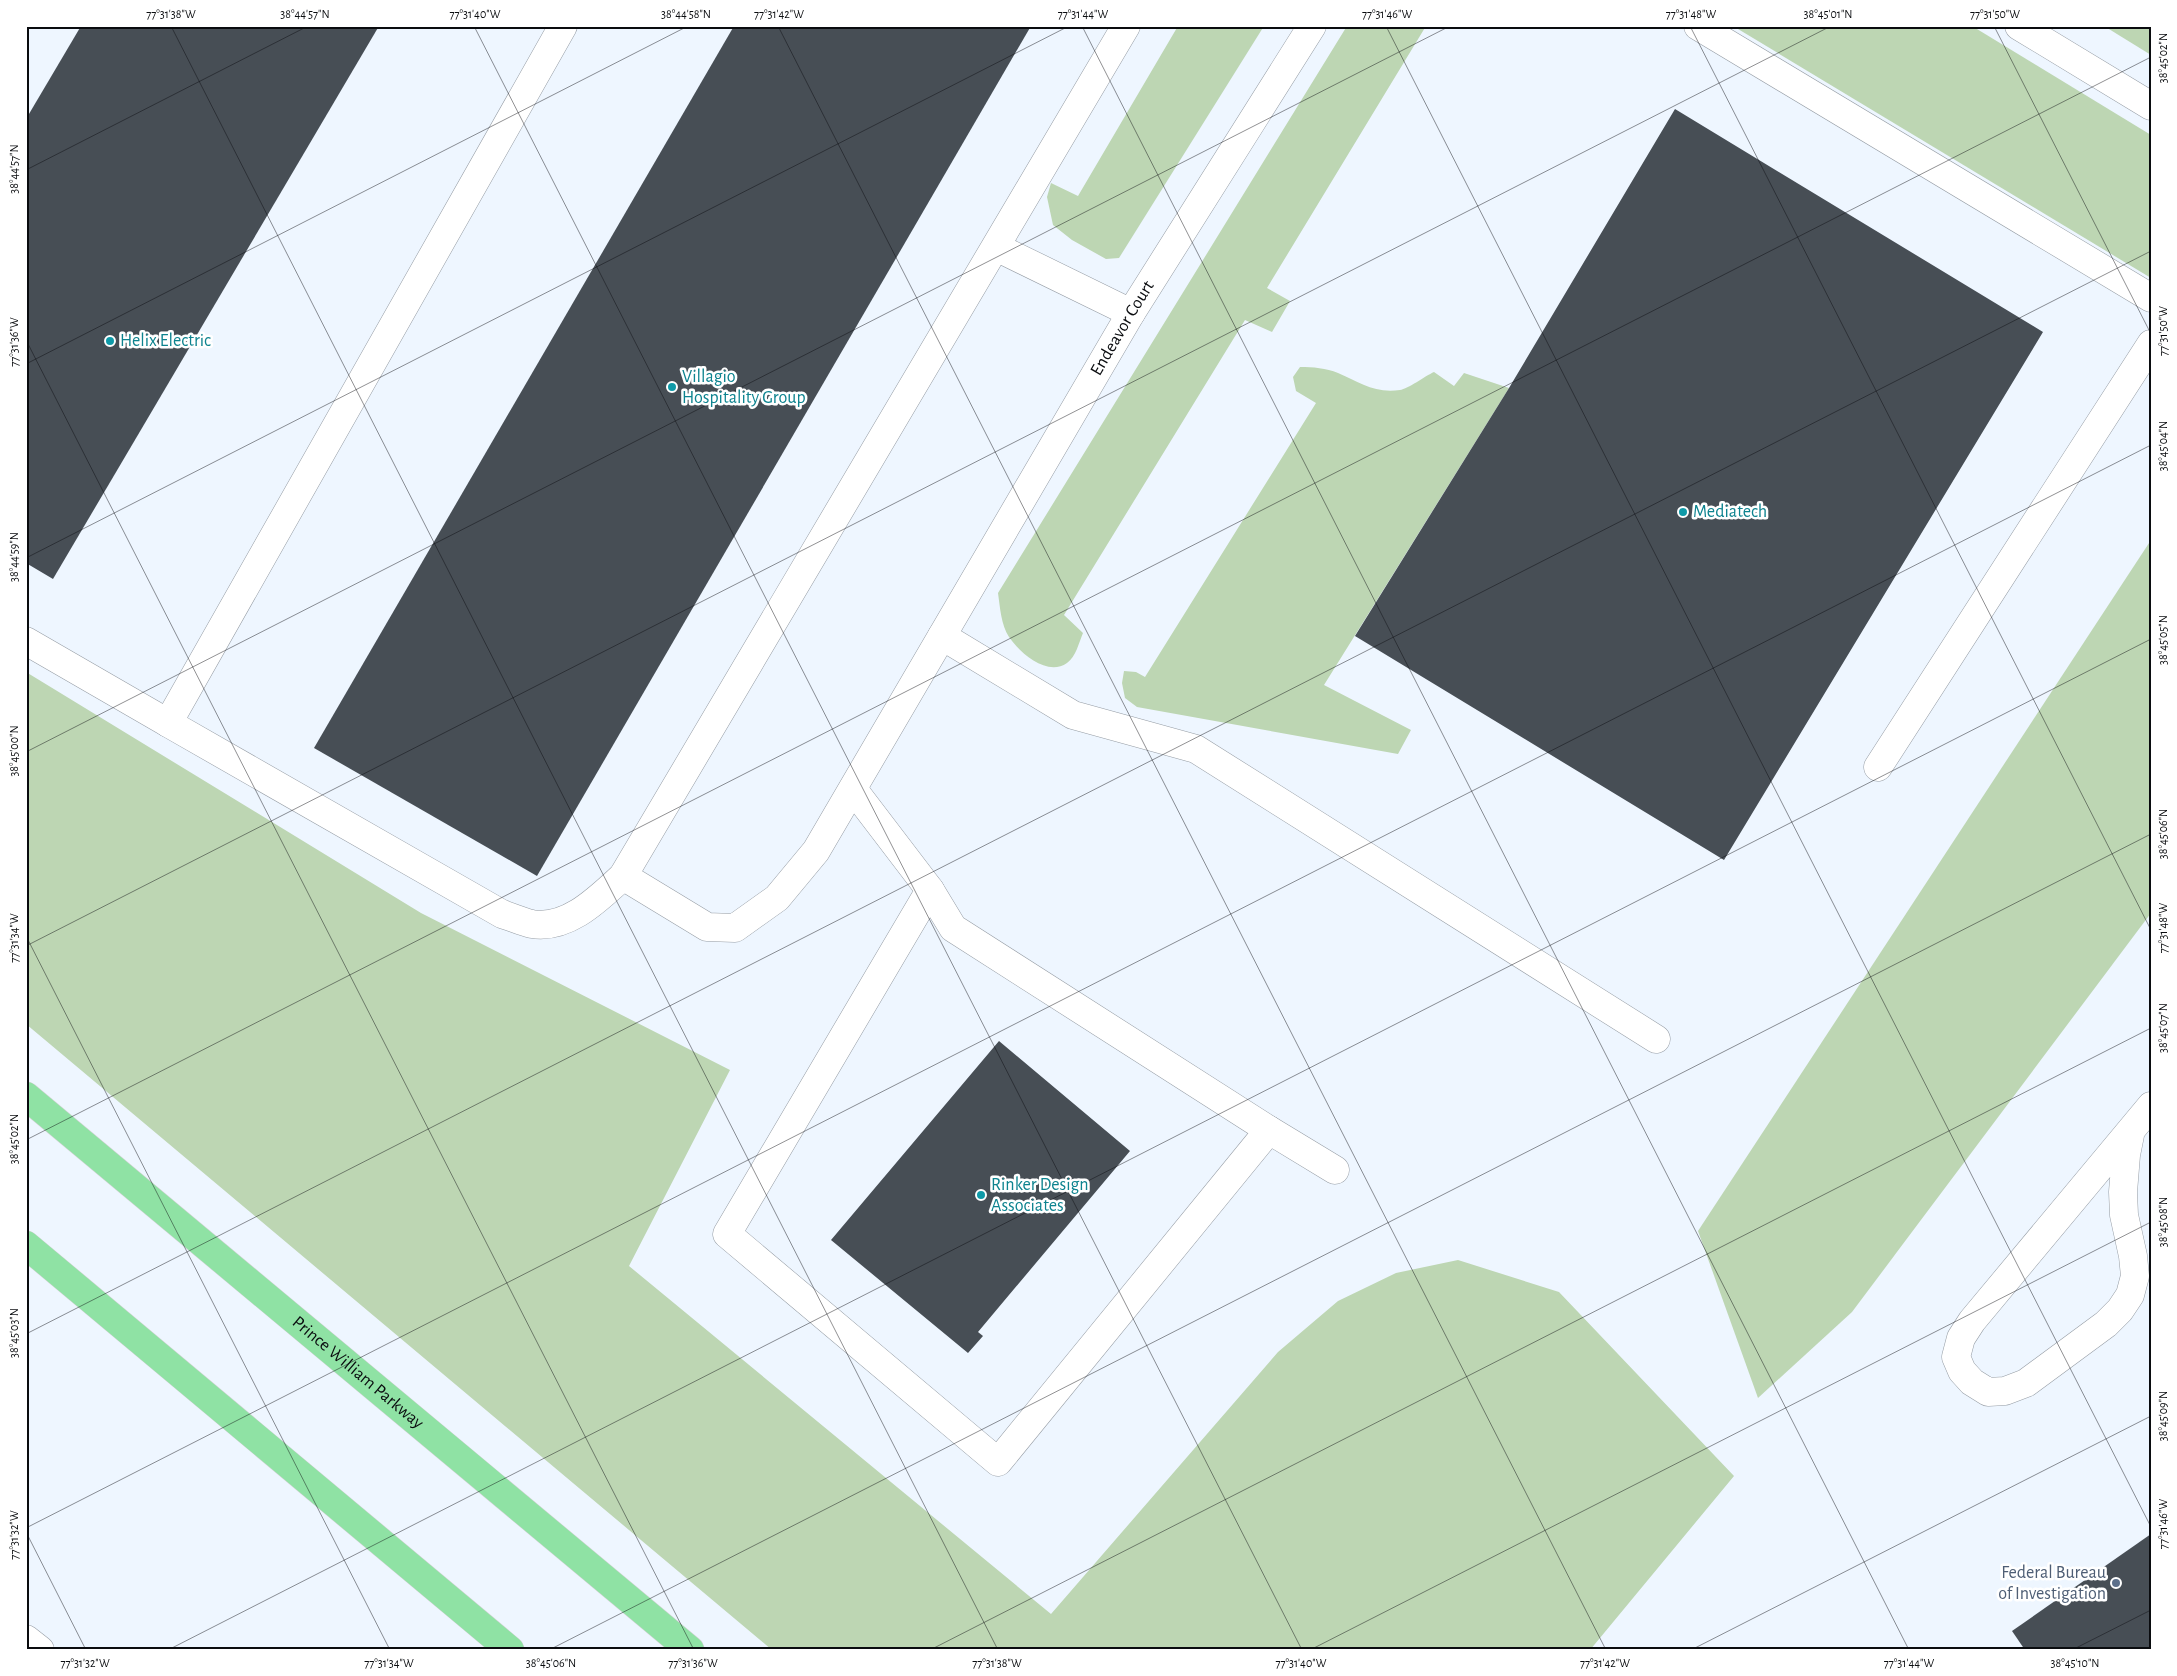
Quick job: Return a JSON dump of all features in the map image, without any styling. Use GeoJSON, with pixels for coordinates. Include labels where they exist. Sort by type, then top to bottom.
{"type":"FeatureCollection","features":[{"type":"Feature","properties":{"kind":"highway","name":"Prince William Parkway"},"geometry":{"type":"LineString","coordinates":[[26,1096],[690,1650]]}},
{"type":"Feature","properties":{"kind":"highway"},"geometry":{"type":"LineString","coordinates":[[26,1245],[510,1650]]}},
{"type":"Feature","properties":{"kind":"street"},"geometry":{"type":"LineString","coordinates":[[168,723],[563,26]]}},
{"type":"Feature","properties":{"kind":"street"},"geometry":{"type":"LineString","coordinates":[[26,641],[502,914],[534,924],[566,921],[604,893],[623,876],[1126,26]]}},
{"type":"Feature","properties":{"kind":"street","name":"Endeavor Court"},"geometry":{"type":"LineString","coordinates":[[623,876],[707,926],[735,928],[778,898],[816,851],[1131,313],[1312,26]]}},
{"type":"Feature","properties":{"kind":"street"},"geometry":{"type":"LineString","coordinates":[[1698,26],[2151,298]]}},
{"type":"Feature","properties":{"kind":"street"},"geometry":{"type":"LineString","coordinates":[[2019,26],[2151,106]]}},
{"type":"Feature","properties":{"kind":"street"},"geometry":{"type":"LineString","coordinates":[[996,247],[1131,313]]}},
{"type":"Feature","properties":{"kind":"street"},"geometry":{"type":"LineString","coordinates":[[1878,767],[2151,344]]}},
{"type":"Feature","properties":{"kind":"street"},"geometry":{"type":"LineString","coordinates":[[942,636],[1073,715],[1196,749],[1656,1039]]}},
{"type":"Feature","properties":{"kind":"street"},"geometry":{"type":"LineString","coordinates":[[853,789],[930,890],[953,928],[1269,1130],[1335,1170]]}},
{"type":"Feature","properties":{"kind":"street"},"geometry":{"type":"LineString","coordinates":[[930,890],[727,1234],[998,1462],[1269,1130]]}},
{"type":"Feature","properties":{"kind":"street"},"geometry":{"type":"LineString","coordinates":[[2131,1130],[2126,1155],[2123,1192],[2124,1215],[2134,1256],[2135,1276],[2130,1295],[2120,1310],[2106,1324],[2026,1383],[2005,1391],[1988,1392],[1972,1382],[1962,1372],[1956,1357],[1961,1338],[1972,1321],[2131,1130],[2151,1106]]}},
{"type":"Feature","properties":{"kind":"street"},"geometry":{"type":"LineString","coordinates":[[26,1639],[40,1650]]}},
{"type":"Feature","properties":{"kind":"green space"},"geometry":{"type":"Polygon","coordinates":[[[1178,26],[1264,26],[1119,258],[1106,259],[1072,240],[1053,225],[1047,197],[1051,183],[1078,196],[1178,26]]]}},
{"type":"Feature","properties":{"kind":"green space"},"geometry":{"type":"Polygon","coordinates":[[[1347,26],[1426,26],[1267,288],[1290,301],[1272,332],[1245,320],[1064,615],[1083,633],[1073,657],[1059,667],[1043,665],[1027,656],[1009,637],[1001,616],[998,593],[1347,26]]]}},
{"type":"Feature","properties":{"kind":"green space"},"geometry":{"type":"Polygon","coordinates":[[[1733,26],[1972,26],[2151,135],[2151,278],[1733,26]]]}},
{"type":"Feature","properties":{"kind":"green space"},"geometry":{"type":"Polygon","coordinates":[[[2104,26],[2151,26],[2151,55],[2104,26]]]}},
{"type":"Feature","properties":{"kind":"green space"},"geometry":{"type":"Polygon","coordinates":[[[1300,367],[1329,370],[1375,389],[1391,391],[1403,389],[1434,372],[1454,386],[1464,373],[1509,388],[1324,685],[1411,730],[1398,754],[1137,707],[1125,698],[1122,683],[1124,671],[1136,672],[1145,677],[1316,403],[1296,391],[1293,377],[1300,367]]]}},
{"type":"Feature","properties":{"kind":"green space"},"geometry":{"type":"Polygon","coordinates":[[[2151,540],[2151,913],[1852,1312],[1758,1398],[1698,1231],[2151,540]]]}},
{"type":"Feature","properties":{"kind":"green space"},"geometry":{"type":"Polygon","coordinates":[[[26,672],[421,913],[730,1070],[629,1266],[1051,1614],[1278,1352],[1338,1301],[1396,1273],[1458,1260],[1559,1292],[1734,1476],[1590,1650],[772,1650],[26,1024],[26,672]]]}},
{"type":"Feature","properties":{"kind":"building","name":"Helix Electric"},"geometry":{"type":"Polygon","coordinates":[[[81,26],[379,26],[53,579],[26,563],[26,119],[81,26]]]}},
{"type":"Feature","properties":{"kind":"building","name":"Villagio Hospitality Group"},"geometry":{"type":"Polygon","coordinates":[[[734,26],[1031,26],[537,876],[314,748],[734,26]]]}},
{"type":"Feature","properties":{"kind":"building","name":"Mediatech"},"geometry":{"type":"Polygon","coordinates":[[[1675,109],[2043,332],[1724,860],[1355,636],[1509,388],[1675,109]]]}},
{"type":"Feature","properties":{"kind":"building","name":"Rinker Design Associates"},"geometry":{"type":"Polygon","coordinates":[[[999,1041],[1130,1151],[978,1332],[983,1336],[968,1353],[831,1240],[999,1041]]]}},
{"type":"Feature","properties":{"kind":"building","name":"Federal Bureau of Investigation"},"geometry":{"type":"Polygon","coordinates":[[[2151,1534],[2151,1650],[2025,1650],[2012,1631],[2151,1534]]]}},
{"type":"Feature","properties":{"kind":"place","name":"Helix Electric"},"geometry":{"type":"Point","coordinates":[110,341]}},
{"type":"Feature","properties":{"kind":"place","name":"Villagio Hospitality Group"},"geometry":{"type":"Point","coordinates":[672,387]}},
{"type":"Feature","properties":{"kind":"place","name":"Mediatech"},"geometry":{"type":"Point","coordinates":[1683,512]}},
{"type":"Feature","properties":{"kind":"place","name":"Rinker Design Associates"},"geometry":{"type":"Point","coordinates":[981,1195]}},
{"type":"Feature","properties":{"kind":"place","name":"Federal Bureau of Investigation"},"geometry":{"type":"Point","coordinates":[2116,1583]}}]}
